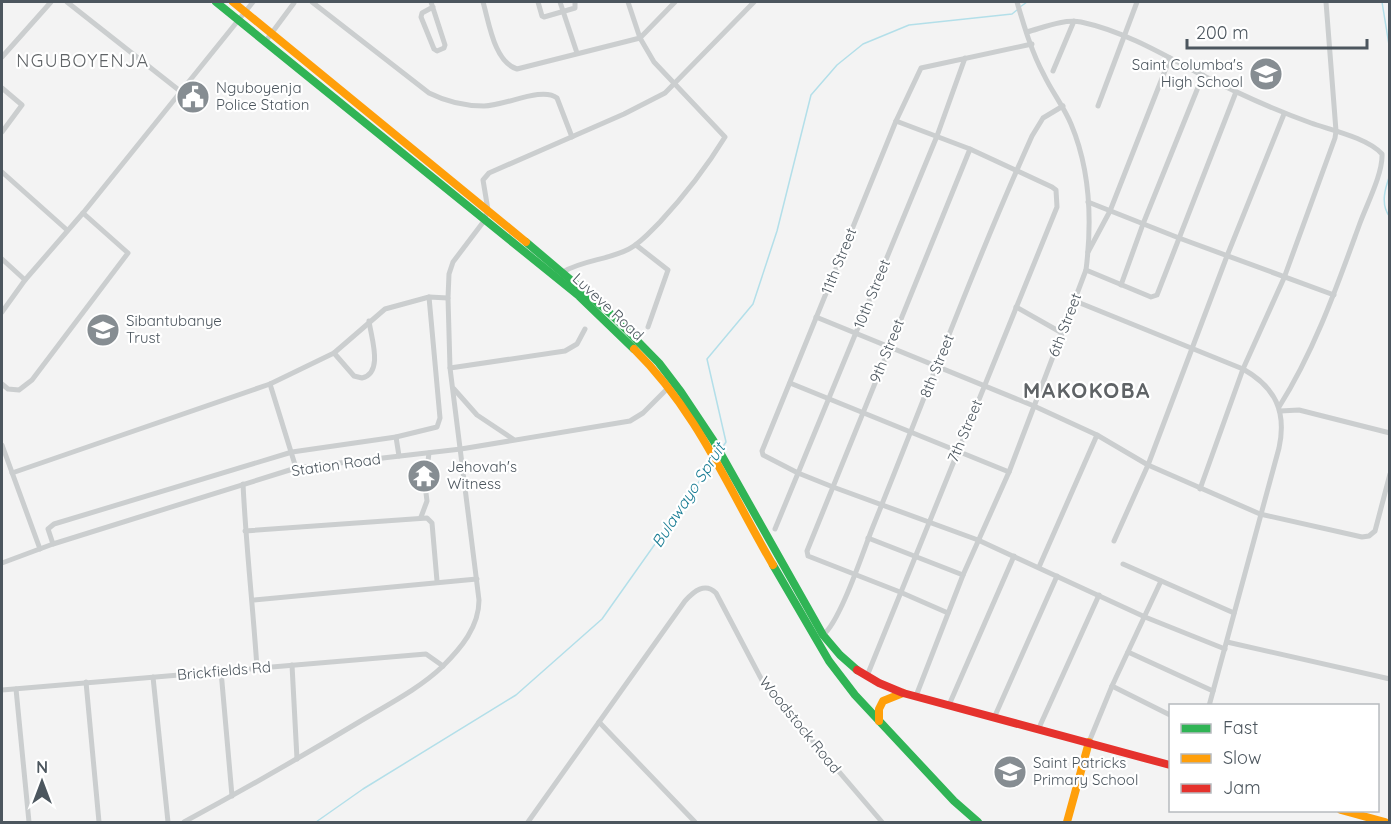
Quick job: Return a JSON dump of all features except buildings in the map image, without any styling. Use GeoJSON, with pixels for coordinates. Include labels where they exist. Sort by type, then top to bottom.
{"type":"FeatureCollection","features":[{"type":"Feature","properties":{"kind":"street"},"geometry":{"type":"LineString","coordinates":[[2,57],[51,2]]}},
{"type":"Feature","properties":{"kind":"street"},"geometry":{"type":"LineString","coordinates":[[67,2],[180,91]]}},
{"type":"Feature","properties":{"kind":"street","name":"Luveve Road"},"geometry":{"type":"LineString","coordinates":[[216,2],[579,296],[669,387],[712,452],[765,552],[819,646],[855,695],[879,722],[954,801],[978,822]]}},
{"type":"Feature","properties":{"kind":"street","name":"Luveve Road"},"geometry":{"type":"LineString","coordinates":[[233,2],[563,272],[612,315],[659,363],[713,440],[823,635],[840,658],[867,676],[903,693],[1169,765]]}},
{"type":"Feature","properties":{"kind":"street"},"geometry":{"type":"LineString","coordinates":[[2,312],[25,280],[83,213],[253,2]]}},
{"type":"Feature","properties":{"kind":"street"},"geometry":{"type":"LineString","coordinates":[[312,2],[429,93],[442,100],[484,106],[507,103],[543,93],[553,95],[557,98],[572,137]]}},
{"type":"Feature","properties":{"kind":"street"},"geometry":{"type":"LineString","coordinates":[[483,2],[499,53],[509,66],[517,69],[640,38],[675,2]]}},
{"type":"Feature","properties":{"kind":"street"},"geometry":{"type":"LineString","coordinates":[[538,2],[542,16],[575,8],[575,2]]}},
{"type":"Feature","properties":{"kind":"street"},"geometry":{"type":"LineString","coordinates":[[560,2],[578,53]]}},
{"type":"Feature","properties":{"kind":"street"},"geometry":{"type":"LineString","coordinates":[[563,272],[575,265],[606,259],[636,245],[685,195],[725,137],[654,63],[640,38],[628,2]]}},
{"type":"Feature","properties":{"kind":"street"},"geometry":{"type":"LineString","coordinates":[[183,822],[297,759],[414,688],[443,666],[471,632],[479,610],[477,579],[450,368],[448,298],[449,274],[453,262],[484,221],[488,210],[483,180],[489,173],[665,93],[754,2]]}},
{"type":"Feature","properties":{"kind":"street","name":"6th Street"},"geometry":{"type":"LineString","coordinates":[[916,696],[963,575],[1009,472],[1086,270],[1088,202],[1080,152],[1073,127],[1043,73],[1017,2]]}},
{"type":"Feature","properties":{"kind":"street"},"geometry":{"type":"LineString","coordinates":[[1098,106],[1137,2]]}},
{"type":"Feature","properties":{"kind":"street"},"geometry":{"type":"LineString","coordinates":[[1200,489],[1243,369],[1284,278],[1336,131],[1326,2]]}},
{"type":"Feature","properties":{"kind":"street"},"geometry":{"type":"LineString","coordinates":[[265,42],[294,3]]}},
{"type":"Feature","properties":{"kind":"street"},"geometry":{"type":"LineString","coordinates":[[432,4],[445,45],[441,50],[434,49],[421,17],[422,13],[432,4]]}},
{"type":"Feature","properties":{"kind":"street"},"geometry":{"type":"LineString","coordinates":[[1053,71],[1074,21]]}},
{"type":"Feature","properties":{"kind":"street"},"geometry":{"type":"LineString","coordinates":[[1028,32],[1061,22],[1074,21],[1124,36],[1150,46],[1236,92],[1284,114],[1370,144],[1380,152],[1382,157],[1372,192],[1334,295],[1280,409],[1280,442],[1209,704]]}},
{"type":"Feature","properties":{"kind":"street"},"geometry":{"type":"LineString","coordinates":[[965,58],[1032,44]]}},
{"type":"Feature","properties":{"kind":"street","name":"11th Street"},"geometry":{"type":"LineString","coordinates":[[798,473],[763,456],[762,451],[896,121],[921,68],[965,58]]}},
{"type":"Feature","properties":{"kind":"street","name":"10th Street"},"geometry":{"type":"LineString","coordinates":[[775,529],[937,136],[965,58]]}},
{"type":"Feature","properties":{"kind":"street"},"geometry":{"type":"LineString","coordinates":[[1088,252],[1110,211],[1170,58]]}},
{"type":"Feature","properties":{"kind":"street"},"geometry":{"type":"LineString","coordinates":[[1121,285],[1203,75]]}},
{"type":"Feature","properties":{"kind":"street"},"geometry":{"type":"LineString","coordinates":[[2,88],[22,105],[2,132]]}},
{"type":"Feature","properties":{"kind":"street"},"geometry":{"type":"LineString","coordinates":[[1086,270],[1151,297],[1157,295],[1236,92]]}},
{"type":"Feature","properties":{"kind":"street","name":"8th Street"},"geometry":{"type":"LineString","coordinates":[[823,635],[832,626],[854,574],[1017,170],[1039,123],[1063,106]]}},
{"type":"Feature","properties":{"kind":"street"},"geometry":{"type":"LineString","coordinates":[[1114,541],[1148,465],[1227,256],[1284,114]]}},
{"type":"Feature","properties":{"kind":"street"},"geometry":{"type":"LineString","coordinates":[[896,121],[970,149],[1017,170]]}},
{"type":"Feature","properties":{"kind":"street","name":"9th Street"},"geometry":{"type":"LineString","coordinates":[[854,574],[807,554],[862,412],[970,149]]}},
{"type":"Feature","properties":{"kind":"street","name":"7th Street"},"geometry":{"type":"LineString","coordinates":[[867,676],[956,451],[1057,207],[1056,190],[1017,170]]}},
{"type":"Feature","properties":{"kind":"street"},"geometry":{"type":"LineString","coordinates":[[2,172],[67,230]]}},
{"type":"Feature","properties":{"kind":"street"},"geometry":{"type":"LineString","coordinates":[[1088,202],[1334,295]]}},
{"type":"Feature","properties":{"kind":"street"},"geometry":{"type":"LineString","coordinates":[[2,384],[14,390],[26,386],[128,253],[83,213]]}},
{"type":"Feature","properties":{"kind":"street"},"geometry":{"type":"LineString","coordinates":[[636,245],[668,270],[648,327]]}},
{"type":"Feature","properties":{"kind":"street"},"geometry":{"type":"LineString","coordinates":[[2,259],[25,280]]}},
{"type":"Feature","properties":{"kind":"street"},"geometry":{"type":"LineString","coordinates":[[12,473],[270,384],[334,352],[385,309],[429,297],[448,298]]}},
{"type":"Feature","properties":{"kind":"street"},"geometry":{"type":"LineString","coordinates":[[53,544],[48,531],[52,525],[292,452],[434,429],[440,422],[429,297]]}},
{"type":"Feature","properties":{"kind":"street"},"geometry":{"type":"LineString","coordinates":[[1075,301],[1243,369],[1265,385],[1280,409]]}},
{"type":"Feature","properties":{"kind":"street"},"geometry":{"type":"LineString","coordinates":[[1016,307],[1062,333]]}},
{"type":"Feature","properties":{"kind":"street"},"geometry":{"type":"LineString","coordinates":[[816,317],[1034,406],[1097,435],[1148,465],[1260,514],[1362,537],[1369,536],[1375,531],[1389,474]]}},
{"type":"Feature","properties":{"kind":"street"},"geometry":{"type":"LineString","coordinates":[[334,352],[354,376],[362,378],[370,375],[375,365],[369,321]]}},
{"type":"Feature","properties":{"kind":"street"},"geometry":{"type":"LineString","coordinates":[[450,368],[565,351],[577,344],[585,329]]}},
{"type":"Feature","properties":{"kind":"street"},"geometry":{"type":"LineString","coordinates":[[790,383],[1009,472]]}},
{"type":"Feature","properties":{"kind":"street"},"geometry":{"type":"LineString","coordinates":[[270,384],[296,468]]}},
{"type":"Feature","properties":{"kind":"street","name":"Station Road"},"geometry":{"type":"LineString","coordinates":[[2,562],[296,468],[461,449],[630,421],[643,413],[669,387]]}},
{"type":"Feature","properties":{"kind":"street"},"geometry":{"type":"LineString","coordinates":[[453,388],[477,415],[513,439]]}},
{"type":"Feature","properties":{"kind":"street"},"geometry":{"type":"LineString","coordinates":[[1280,409],[1299,410],[1389,433]]}},
{"type":"Feature","properties":{"kind":"street"},"geometry":{"type":"LineString","coordinates":[[1039,567],[1097,435]]}},
{"type":"Feature","properties":{"kind":"street"},"geometry":{"type":"LineString","coordinates":[[396,436],[399,456]]}},
{"type":"Feature","properties":{"kind":"street"},"geometry":{"type":"LineString","coordinates":[[2,445],[40,549]]}},
{"type":"Feature","properties":{"kind":"street"},"geometry":{"type":"LineString","coordinates":[[421,517],[427,501],[425,485],[429,453]]}},
{"type":"Feature","properties":{"kind":"street"},"geometry":{"type":"LineString","coordinates":[[798,473],[978,540],[1145,617],[1225,649]]}},
{"type":"Feature","properties":{"kind":"street"},"geometry":{"type":"LineString","coordinates":[[243,484],[257,668]]}},
{"type":"Feature","properties":{"kind":"street"},"geometry":{"type":"LineString","coordinates":[[245,531],[427,518],[432,523],[437,581]]}},
{"type":"Feature","properties":{"kind":"street"},"geometry":{"type":"LineString","coordinates":[[868,538],[963,575]]}},
{"type":"Feature","properties":{"kind":"street"},"geometry":{"type":"LineString","coordinates":[[949,705],[1014,556]]}},
{"type":"Feature","properties":{"kind":"street"},"geometry":{"type":"LineString","coordinates":[[1123,564],[1234,613]]}},
{"type":"Feature","properties":{"kind":"street"},"geometry":{"type":"LineString","coordinates":[[854,574],[948,613]]}},
{"type":"Feature","properties":{"kind":"street"},"geometry":{"type":"LineString","coordinates":[[994,718],[1057,576]]}},
{"type":"Feature","properties":{"kind":"street"},"geometry":{"type":"LineString","coordinates":[[253,600],[477,579]]}},
{"type":"Feature","properties":{"kind":"street"},"geometry":{"type":"LineString","coordinates":[[1067,822],[1089,742],[1161,581]]}},
{"type":"Feature","properties":{"kind":"street","name":"Woodstock Road"},"geometry":{"type":"LineString","coordinates":[[599,722],[691,594],[698,589],[713,589],[764,684],[882,822]]}},
{"type":"Feature","properties":{"kind":"street"},"geometry":{"type":"LineString","coordinates":[[1038,730],[1099,595]]}},
{"type":"Feature","properties":{"kind":"street"},"geometry":{"type":"LineString","coordinates":[[1227,642],[1389,679]]}},
{"type":"Feature","properties":{"kind":"street"},"geometry":{"type":"LineString","coordinates":[[1128,652],[1213,691]]}},
{"type":"Feature","properties":{"kind":"street","name":"Brickfields Rd"},"geometry":{"type":"LineString","coordinates":[[2,690],[426,654],[443,666]]}},
{"type":"Feature","properties":{"kind":"street"},"geometry":{"type":"LineString","coordinates":[[292,664],[297,759]]}},
{"type":"Feature","properties":{"kind":"street"},"geometry":{"type":"LineString","coordinates":[[221,671],[232,796]]}},
{"type":"Feature","properties":{"kind":"street"},"geometry":{"type":"LineString","coordinates":[[153,677],[168,822]]}},
{"type":"Feature","properties":{"kind":"street"},"geometry":{"type":"LineString","coordinates":[[86,682],[99,822]]}},
{"type":"Feature","properties":{"kind":"street"},"geometry":{"type":"LineString","coordinates":[[1112,687],[1169,715]]}},
{"type":"Feature","properties":{"kind":"street"},"geometry":{"type":"LineString","coordinates":[[16,689],[29,822]]}},
{"type":"Feature","properties":{"kind":"street"},"geometry":{"type":"LineString","coordinates":[[879,722],[879,709],[883,701],[903,693]]}},
{"type":"Feature","properties":{"kind":"street"},"geometry":{"type":"LineString","coordinates":[[531,821],[599,722],[695,822]]}},
{"type":"Feature","properties":{"kind":"street"},"geometry":{"type":"LineString","coordinates":[[1348,812],[1385,822]]}},
{"type":"Feature","properties":{"kind":"waterway","name":"Bulawayo Spruit"},"geometry":{"type":"LineString","coordinates":[[1020,7],[1027,2]]}},
{"type":"Feature","properties":{"kind":"waterway"},"geometry":{"type":"LineString","coordinates":[[1382,2],[1390,51]]}},
{"type":"Feature","properties":{"kind":"waterway","name":"Bulawayo Spruit"},"geometry":{"type":"LineString","coordinates":[[722,448],[726,442],[707,359],[753,304],[777,231],[811,95],[837,65],[863,44],[909,25],[1012,14],[1017,10]]}},
{"type":"Feature","properties":{"kind":"waterway"},"geometry":{"type":"LineString","coordinates":[[1390,175],[1384,202],[1390,217]]}},
{"type":"Feature","properties":{"kind":"waterway","name":"Bulawayo Spruit"},"geometry":{"type":"LineString","coordinates":[[316,822],[363,789],[516,695],[602,619],[713,462]]}},
{"type":"Feature","properties":{"kind":"traffic: fast"},"geometry":{"type":"LineString","coordinates":[[216,2],[579,296],[634,349]]}},
{"type":"Feature","properties":{"kind":"traffic: fast"},"geometry":{"type":"LineString","coordinates":[[526,242],[612,315],[659,363],[713,440],[823,635],[857,670]]}},
{"type":"Feature","properties":{"kind":"traffic: fast"},"geometry":{"type":"LineString","coordinates":[[773,565],[829,661],[855,695],[954,801],[978,822]]}},
{"type":"Feature","properties":{"kind":"traffic: slow"},"geometry":{"type":"LineString","coordinates":[[233,2],[526,242]]}},
{"type":"Feature","properties":{"kind":"traffic: slow"},"geometry":{"type":"LineString","coordinates":[[634,349],[657,373],[695,425],[773,565]]}},
{"type":"Feature","properties":{"kind":"traffic: slow"},"geometry":{"type":"LineString","coordinates":[[879,721],[879,709],[883,701],[903,693]]}},
{"type":"Feature","properties":{"kind":"traffic: slow"},"geometry":{"type":"LineString","coordinates":[[1067,822],[1089,742]]}},
{"type":"Feature","properties":{"kind":"traffic: slow"},"geometry":{"type":"LineString","coordinates":[[1348,812],[1385,822]]}},
{"type":"Feature","properties":{"kind":"traffic: jam"},"geometry":{"type":"LineString","coordinates":[[857,670],[903,693],[1169,765]]}},
{"type":"Feature","properties":{"kind":"place","name":"Saint Columba's High School"},"geometry":{"type":"Point","coordinates":[1266,74]}},
{"type":"Feature","properties":{"kind":"place","name":"Nguboyenja Police Station"},"geometry":{"type":"Point","coordinates":[193,97]}},
{"type":"Feature","properties":{"kind":"place","name":"Sibantubanye Trust"},"geometry":{"type":"Point","coordinates":[103,330]}},
{"type":"Feature","properties":{"kind":"place","name":"Jehovah's Witness"},"geometry":{"type":"Point","coordinates":[424,476]}},
{"type":"Feature","properties":{"kind":"place","name":"Saint Patricks Primary School"},"geometry":{"type":"Point","coordinates":[1010,772]}},
{"type":"Feature","properties":{"kind":"district","name":"NGUBOYENJA"},"geometry":{"type":"Point","coordinates":[83,61]}},
{"type":"Feature","properties":{"kind":"district","name":"MAKOKOBA"},"geometry":{"type":"Point","coordinates":[1087,391]}}]}
